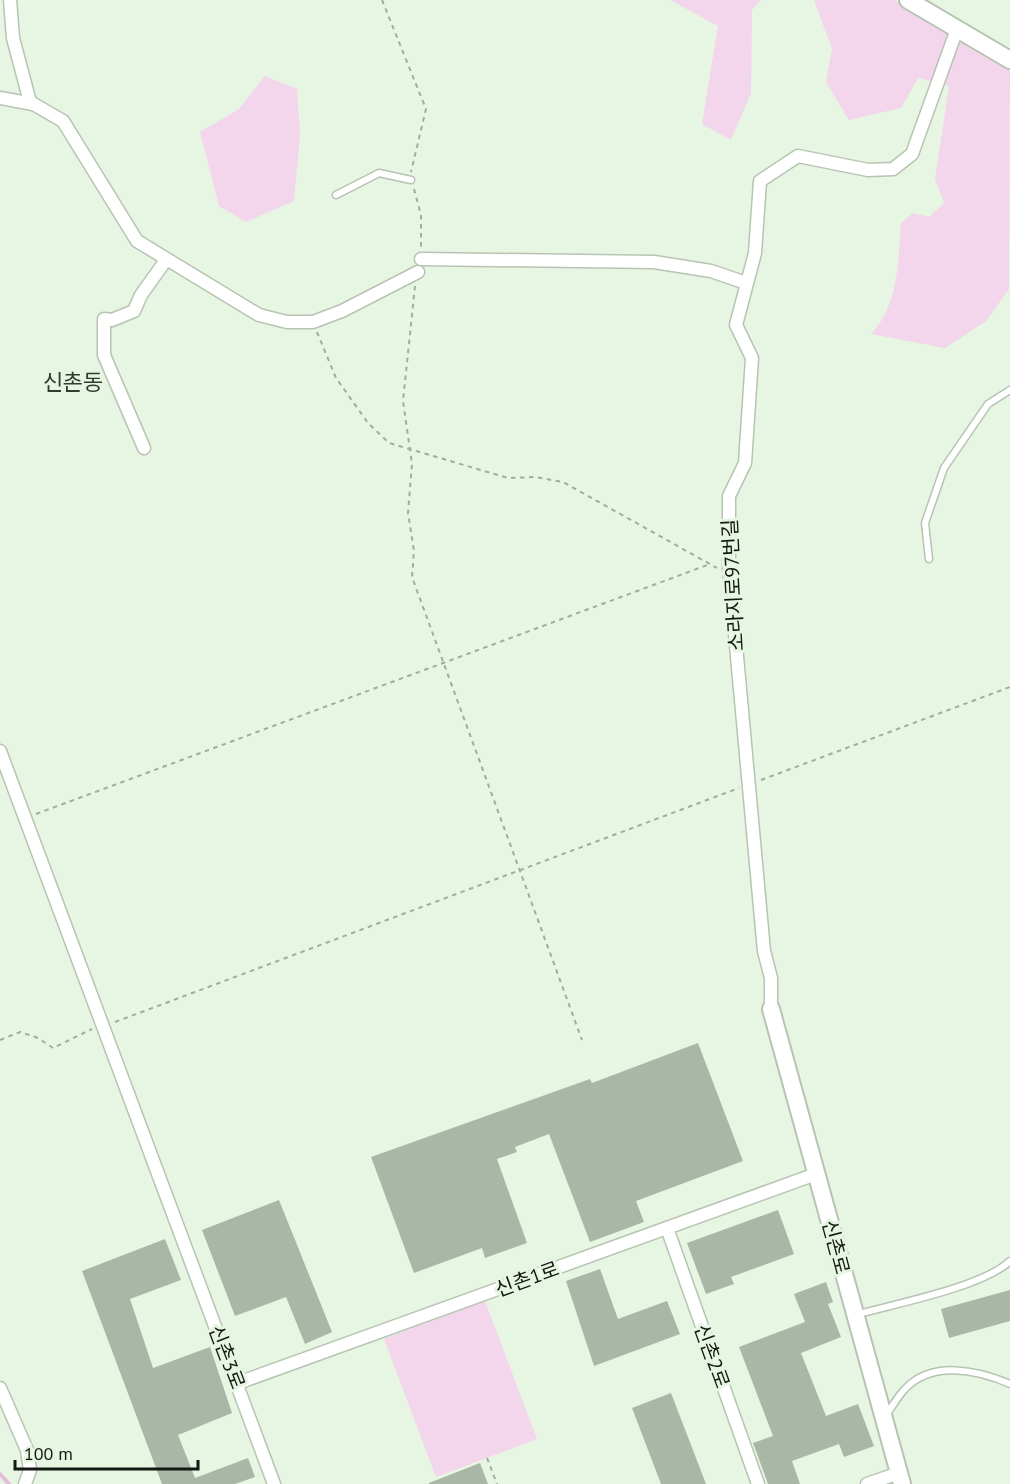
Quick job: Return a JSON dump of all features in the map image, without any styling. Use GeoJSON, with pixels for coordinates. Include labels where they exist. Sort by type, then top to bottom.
{"type":"FeatureCollection","features":[{"type":"Feature","properties":{"kind":"street"},"geometry":{"type":"LineString","coordinates":[[10,0],[13,38],[30,102],[33,104]]}},
{"type":"Feature","properties":{"kind":"street"},"geometry":{"type":"LineString","coordinates":[[919,3],[957,29],[1010,60]]}},
{"type":"Feature","properties":{"kind":"street","name":"소라지로97번길"},"geometry":{"type":"LineString","coordinates":[[771,1009],[771,978],[764,951],[730,575],[729,496],[745,463],[752,358],[736,325],[755,253],[760,181],[798,156],[868,170],[893,169],[912,154],[957,29]]}},
{"type":"Feature","properties":{"kind":"street"},"geometry":{"type":"LineString","coordinates":[[0,98],[33,104],[63,121],[137,241],[259,315],[287,322],[312,322],[342,311],[420,265],[654,262],[711,271],[746,283]]}},
{"type":"Feature","properties":{"kind":"street"},"geometry":{"type":"LineString","coordinates":[[144,448],[104,356],[104,319],[112,320],[134,311],[141,295],[166,260]]}},
{"type":"Feature","properties":{"kind":"street","name":"신촌3로"},"geometry":{"type":"LineString","coordinates":[[0,751],[274,1484]]}},
{"type":"Feature","properties":{"kind":"street","name":"신촌로"},"geometry":{"type":"LineString","coordinates":[[771,1009],[900,1478]]}},
{"type":"Feature","properties":{"kind":"street","name":"신촌1로"},"geometry":{"type":"LineString","coordinates":[[238,1383],[816,1174]]}},
{"type":"Feature","properties":{"kind":"street","name":"신촌2로"},"geometry":{"type":"LineString","coordinates":[[667,1228],[758,1484]]}},
{"type":"Feature","properties":{"kind":"street"},"geometry":{"type":"LineString","coordinates":[[0,1388],[27,1450],[30,1470],[25,1484]]}},
{"type":"Feature","properties":{"kind":"street"},"geometry":{"type":"LineString","coordinates":[[867,1484],[900,1478]]}},
{"type":"Feature","properties":{"kind":"lane"},"geometry":{"type":"LineString","coordinates":[[336,195],[379,173],[411,180]]}},
{"type":"Feature","properties":{"kind":"lane"},"geometry":{"type":"LineString","coordinates":[[929,559],[925,524],[944,468],[988,404],[1010,390]]}},
{"type":"Feature","properties":{"kind":"lane"},"geometry":{"type":"LineString","coordinates":[[855,1315],[967,1283],[1002,1268],[1010,1261]]}},
{"type":"Feature","properties":{"kind":"lane"},"geometry":{"type":"LineString","coordinates":[[884,1418],[906,1388],[926,1373],[952,1370],[987,1374],[1010,1384]]}},
{"type":"Feature","properties":{"kind":"path"},"geometry":{"type":"LineString","coordinates":[[382,0],[426,109],[416,144],[411,180],[421,215],[420,265],[403,401],[412,464],[408,513],[414,551],[412,577],[582,1040]]}},
{"type":"Feature","properties":{"kind":"path"},"geometry":{"type":"LineString","coordinates":[[312,322],[336,378],[368,423],[389,442],[508,478],[535,477],[563,482],[730,575]]}},
{"type":"Feature","properties":{"kind":"path"},"geometry":{"type":"LineString","coordinates":[[25,818],[710,564]]}},
{"type":"Feature","properties":{"kind":"path"},"geometry":{"type":"LineString","coordinates":[[0,1040],[20,1032],[38,1038],[53,1048],[102,1026],[1010,687]]}},
{"type":"Feature","properties":{"kind":"path"},"geometry":{"type":"LineString","coordinates":[[487,1458],[497,1484]]}},
{"type":"Feature","properties":{"kind":"shaded area"},"geometry":{"type":"Polygon","coordinates":[[[670,0],[761,0],[752,10],[751,93],[731,140],[702,124],[718,26],[670,0]]]}},
{"type":"Feature","properties":{"kind":"shaded area"},"geometry":{"type":"Polygon","coordinates":[[[814,0],[895,0],[936,28],[1010,70],[1009,289],[986,321],[945,348],[871,334],[887,310],[892,296],[898,267],[901,223],[913,213],[929,217],[944,203],[935,179],[949,86],[918,78],[901,108],[849,120],[826,82],[832,49],[814,0]]]}},
{"type":"Feature","properties":{"kind":"shaded area"},"geometry":{"type":"Polygon","coordinates":[[[265,76],[297,89],[300,135],[294,201],[246,222],[219,206],[200,132],[239,109],[265,76]]]}},
{"type":"Feature","properties":{"kind":"shaded area"},"geometry":{"type":"Polygon","coordinates":[[[485,1301],[537,1439],[436,1477],[384,1339],[485,1301]]]}},
{"type":"Feature","properties":{"kind":"building"},"geometry":{"type":"Polygon","coordinates":[[[698,1043],[743,1161],[636,1201],[644,1222],[590,1242],[549,1134],[515,1147],[517,1152],[497,1159],[527,1243],[485,1258],[482,1248],[414,1273],[371,1157],[590,1079],[592,1083],[698,1043]]]}},
{"type":"Feature","properties":{"kind":"building"},"geometry":{"type":"Polygon","coordinates":[[[279,1200],[332,1332],[305,1344],[286,1297],[235,1316],[202,1230],[279,1200]]]}},
{"type":"Feature","properties":{"kind":"building"},"geometry":{"type":"Polygon","coordinates":[[[778,1210],[794,1254],[731,1277],[734,1284],[706,1294],[687,1243],[778,1210]]]}},
{"type":"Feature","properties":{"kind":"building"},"geometry":{"type":"Polygon","coordinates":[[[165,1239],[181,1280],[130,1299],[153,1368],[210,1347],[232,1413],[178,1435],[195,1478],[248,1458],[255,1477],[235,1484],[162,1484],[82,1271],[165,1239]]]}},
{"type":"Feature","properties":{"kind":"building"},"geometry":{"type":"Polygon","coordinates":[[[600,1269],[618,1319],[667,1301],[680,1334],[594,1366],[566,1281],[600,1269]]]}},
{"type":"Feature","properties":{"kind":"building"},"geometry":{"type":"Polygon","coordinates":[[[826,1282],[833,1302],[828,1304],[841,1337],[801,1353],[826,1416],[858,1404],[874,1446],[844,1457],[839,1444],[792,1461],[800,1484],[768,1484],[753,1443],[773,1436],[739,1347],[805,1322],[794,1294],[826,1282]]]}},
{"type":"Feature","properties":{"kind":"building"},"geometry":{"type":"Polygon","coordinates":[[[1010,1290],[1010,1321],[949,1338],[941,1309],[1010,1290]]]}},
{"type":"Feature","properties":{"kind":"building"},"geometry":{"type":"Polygon","coordinates":[[[671,1393],[706,1484],[661,1484],[632,1408],[671,1393]]]}},
{"type":"Feature","properties":{"kind":"building"},"geometry":{"type":"Polygon","coordinates":[[[480,1463],[488,1484],[429,1484],[429,1483],[480,1463]]]}},
{"type":"Feature","properties":{"kind":"waterway"},"geometry":{"type":"LineString","coordinates":[[0,1474],[9,1484]]}},
{"type":"Feature","properties":{"kind":"district","name":"신촌동"},"geometry":{"type":"Point","coordinates":[73,382]}}]}
